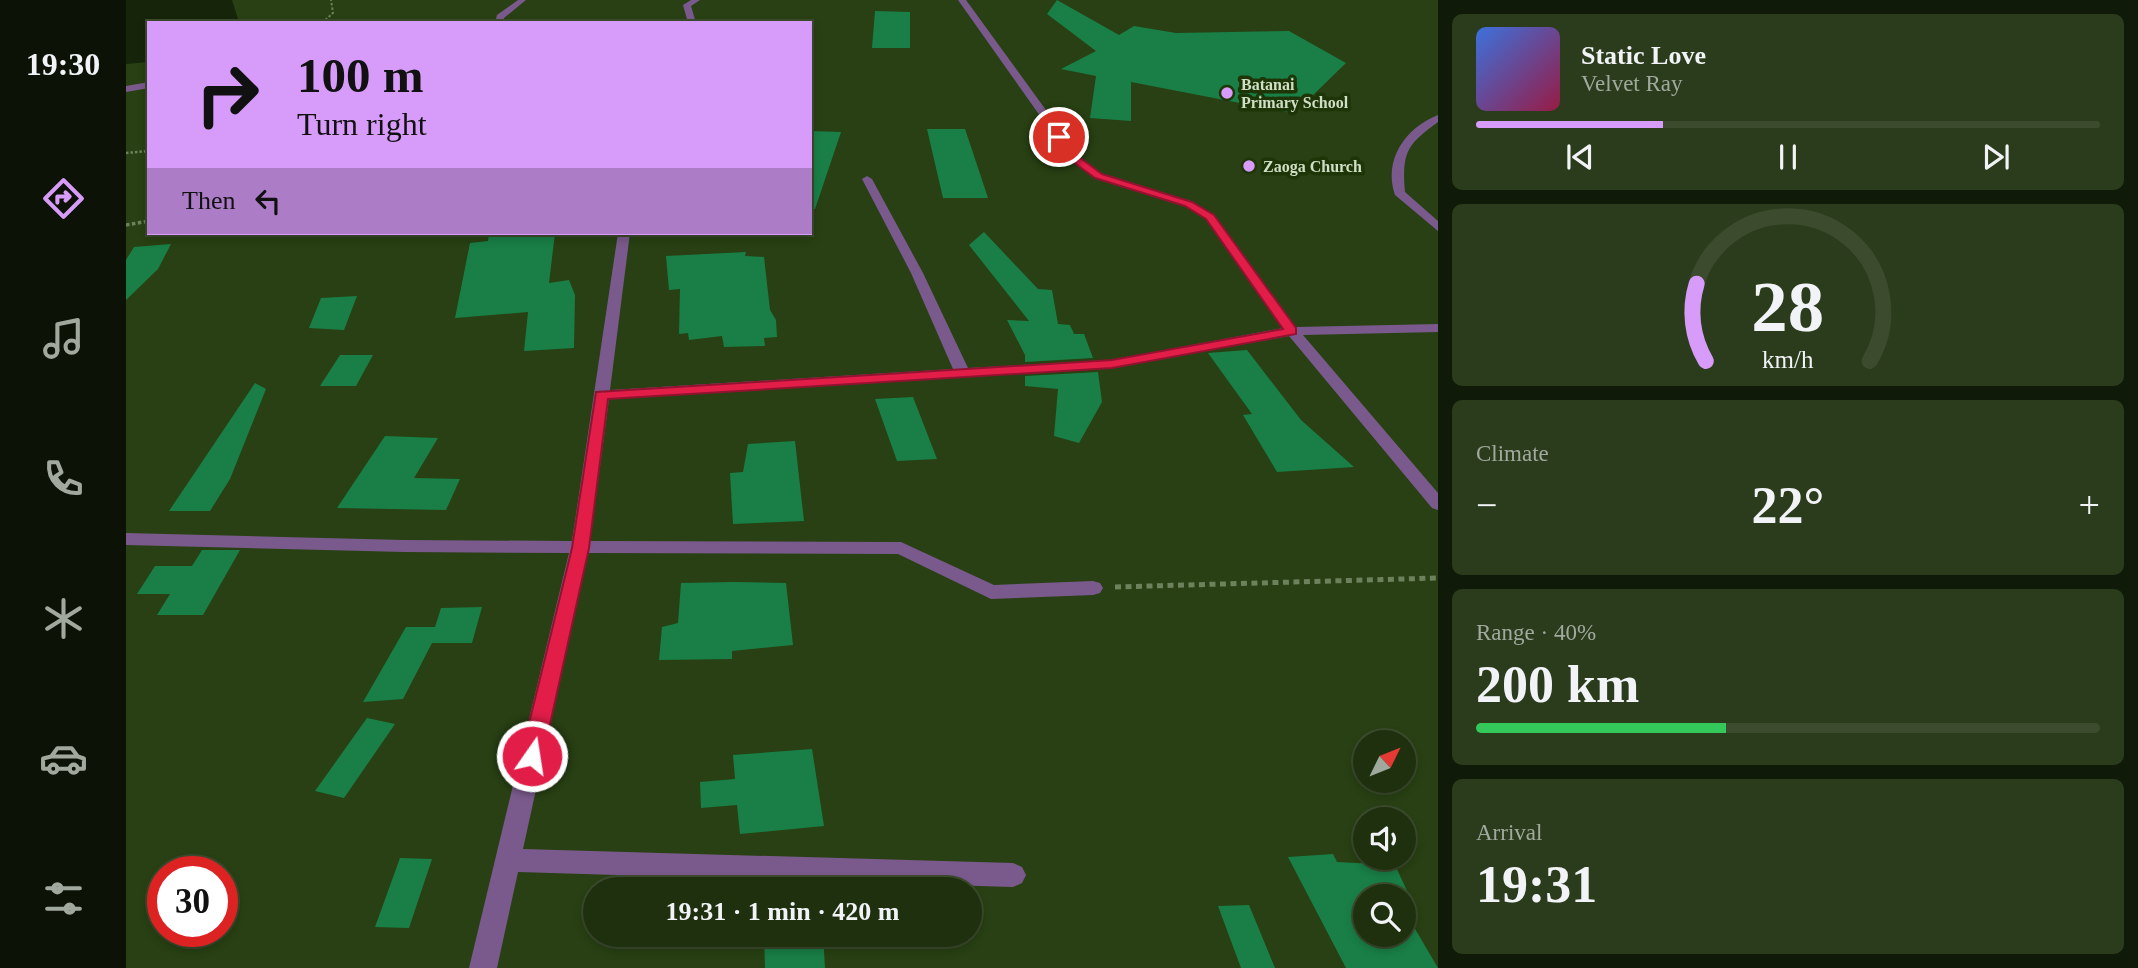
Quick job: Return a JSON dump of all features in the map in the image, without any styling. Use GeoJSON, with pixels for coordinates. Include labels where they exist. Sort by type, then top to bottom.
{"type":"FeatureCollection","features":[{"type":"Feature","properties":{"kind":"street"},"geometry":{"type":"LineString","coordinates":[[499,21],[500,17],[522,0]]}},
{"type":"Feature","properties":{"kind":"street"},"geometry":{"type":"LineString","coordinates":[[691,21],[687,5],[696,0]]}},
{"type":"Feature","properties":{"kind":"street"},"geometry":{"type":"LineString","coordinates":[[962,0],[1076,159],[1098,176],[1189,204],[1210,217],[1292,331],[1438,504]]}},
{"type":"Feature","properties":{"kind":"street"},"geometry":{"type":"LineString","coordinates":[[126,89],[147,85]]}},
{"type":"Feature","properties":{"kind":"street"},"geometry":{"type":"LineString","coordinates":[[1438,118],[1410,138],[1401,148],[1396,162],[1399,192],[1438,227]]}},
{"type":"Feature","properties":{"kind":"street"},"geometry":{"type":"LineString","coordinates":[[867,179],[917,273],[962,372]]}},
{"type":"Feature","properties":{"kind":"street"},"geometry":{"type":"LineString","coordinates":[[483,968],[580,548],[624,235]]}},
{"type":"Feature","properties":{"kind":"street"},"geometry":{"type":"LineString","coordinates":[[601,395],[1112,364],[1292,331],[1438,328]]}},
{"type":"Feature","properties":{"kind":"street"},"geometry":{"type":"LineString","coordinates":[[126,539],[580,548],[901,548],[991,592],[1093,588]]}},
{"type":"Feature","properties":{"kind":"street"},"geometry":{"type":"LineString","coordinates":[[508,860],[1013,875]]}},
{"type":"Feature","properties":{"kind":"path"},"geometry":{"type":"LineString","coordinates":[[324,21],[333,13],[331,0]]}},
{"type":"Feature","properties":{"kind":"path"},"geometry":{"type":"LineString","coordinates":[[126,153],[147,151]]}},
{"type":"Feature","properties":{"kind":"path"},"geometry":{"type":"LineString","coordinates":[[126,225],[147,221]]}},
{"type":"Feature","properties":{"kind":"path"},"geometry":{"type":"LineString","coordinates":[[1093,588],[1171,583],[1438,578]]}},
{"type":"Feature","properties":{"kind":"shaded area"},"geometry":{"type":"Polygon","coordinates":[[[126,0],[232,0],[238,19],[244,21],[147,21],[147,62],[126,64],[126,0]]]}},
{"type":"Feature","properties":{"kind":"building"},"geometry":{"type":"Polygon","coordinates":[[[1057,0],[1119,35],[1134,26],[1176,33],[1289,31],[1346,63],[1291,113],[1131,82],[1131,121],[1090,118],[1096,76],[1061,69],[1096,51],[1047,14],[1057,0]]]}},
{"type":"Feature","properties":{"kind":"building"},"geometry":{"type":"Polygon","coordinates":[[[875,11],[910,12],[910,48],[872,48],[875,11]]]}},
{"type":"Feature","properties":{"kind":"building"},"geometry":{"type":"Polygon","coordinates":[[[927,129],[965,129],[988,198],[943,198],[927,129]]]}},
{"type":"Feature","properties":{"kind":"building"},"geometry":{"type":"Polygon","coordinates":[[[812,131],[841,132],[815,209],[812,209],[812,131]]]}},
{"type":"Feature","properties":{"kind":"building"},"geometry":{"type":"Polygon","coordinates":[[[984,232],[1038,289],[1052,290],[1058,324],[1070,325],[1074,334],[1084,334],[1093,358],[1025,362],[1025,355],[1007,320],[1029,321],[969,245],[984,232]]]}},
{"type":"Feature","properties":{"kind":"building"},"geometry":{"type":"Polygon","coordinates":[[[489,235],[555,235],[549,283],[569,280],[575,295],[574,348],[524,351],[528,312],[455,318],[470,243],[488,241],[489,235]]]}},
{"type":"Feature","properties":{"kind":"building"},"geometry":{"type":"Polygon","coordinates":[[[171,244],[158,269],[126,300],[126,260],[134,247],[171,244]]]}},
{"type":"Feature","properties":{"kind":"building"},"geometry":{"type":"Polygon","coordinates":[[[746,252],[745,256],[764,257],[770,310],[776,320],[777,337],[764,338],[765,346],[724,347],[722,336],[689,340],[688,333],[679,334],[680,289],[669,290],[666,256],[746,252]]]}},
{"type":"Feature","properties":{"kind":"building"},"geometry":{"type":"Polygon","coordinates":[[[357,296],[344,330],[309,328],[321,298],[357,296]]]}},
{"type":"Feature","properties":{"kind":"building"},"geometry":{"type":"Polygon","coordinates":[[[1247,350],[1301,420],[1354,467],[1277,472],[1243,415],[1252,414],[1208,353],[1247,350]]]}},
{"type":"Feature","properties":{"kind":"building"},"geometry":{"type":"Polygon","coordinates":[[[340,355],[373,355],[356,386],[320,386],[340,355]]]}},
{"type":"Feature","properties":{"kind":"building"},"geometry":{"type":"Polygon","coordinates":[[[1098,372],[1102,402],[1079,443],[1054,436],[1058,389],[1025,386],[1025,376],[1098,372]]]}},
{"type":"Feature","properties":{"kind":"building"},"geometry":{"type":"Polygon","coordinates":[[[255,383],[266,389],[230,479],[210,511],[169,511],[255,383]]]}},
{"type":"Feature","properties":{"kind":"building"},"geometry":{"type":"Polygon","coordinates":[[[913,397],[937,459],[897,461],[875,399],[913,397]]]}},
{"type":"Feature","properties":{"kind":"building"},"geometry":{"type":"Polygon","coordinates":[[[385,436],[438,438],[414,478],[460,479],[446,510],[337,508],[385,436]]]}},
{"type":"Feature","properties":{"kind":"building"},"geometry":{"type":"Polygon","coordinates":[[[795,441],[804,521],[733,524],[730,473],[743,472],[748,444],[795,441]]]}},
{"type":"Feature","properties":{"kind":"building"},"geometry":{"type":"Polygon","coordinates":[[[202,550],[240,550],[203,615],[157,615],[170,594],[137,594],[155,566],[192,566],[202,550]]]}},
{"type":"Feature","properties":{"kind":"building"},"geometry":{"type":"Polygon","coordinates":[[[681,583],[786,583],[793,645],[732,651],[732,659],[659,660],[662,627],[678,623],[681,583]]]}},
{"type":"Feature","properties":{"kind":"building"},"geometry":{"type":"Polygon","coordinates":[[[482,607],[472,643],[432,643],[403,699],[363,702],[406,627],[435,627],[441,608],[482,607]]]}},
{"type":"Feature","properties":{"kind":"building"},"geometry":{"type":"Polygon","coordinates":[[[367,718],[395,724],[344,798],[315,791],[367,718]]]}},
{"type":"Feature","properties":{"kind":"building"},"geometry":{"type":"Polygon","coordinates":[[[812,749],[824,826],[740,834],[737,805],[701,808],[700,782],[735,779],[733,755],[812,749]]]}},
{"type":"Feature","properties":{"kind":"building"},"geometry":{"type":"Polygon","coordinates":[[[1333,854],[1337,862],[1353,863],[1353,870],[1397,870],[1404,884],[1353,884],[1353,947],[1416,947],[1416,930],[1438,968],[1346,968],[1288,857],[1333,854]]]}},
{"type":"Feature","properties":{"kind":"building"},"geometry":{"type":"Polygon","coordinates":[[[400,858],[432,859],[409,928],[375,927],[400,858]]]}},
{"type":"Feature","properties":{"kind":"building"},"geometry":{"type":"Polygon","coordinates":[[[1249,905],[1275,968],[1241,968],[1218,906],[1249,905]]]}},
{"type":"Feature","properties":{"kind":"building"},"geometry":{"type":"Polygon","coordinates":[[[764,947],[824,947],[825,968],[765,968],[764,947]]]}},
{"type":"Feature","properties":{"kind":"place","name":"Batanai Primary School"},"geometry":{"type":"Point","coordinates":[1227,93]}},
{"type":"Feature","properties":{"kind":"place","name":"Zaoga Church"},"geometry":{"type":"Point","coordinates":[1249,166]}},
{"type":"Feature","properties":{"kind":"route"},"geometry":{"type":"LineString","coordinates":[[532,756],[580,548],[601,395],[1112,364],[1292,331],[1210,217],[1189,204],[1098,176],[1076,159],[1059,137]]}}]}
